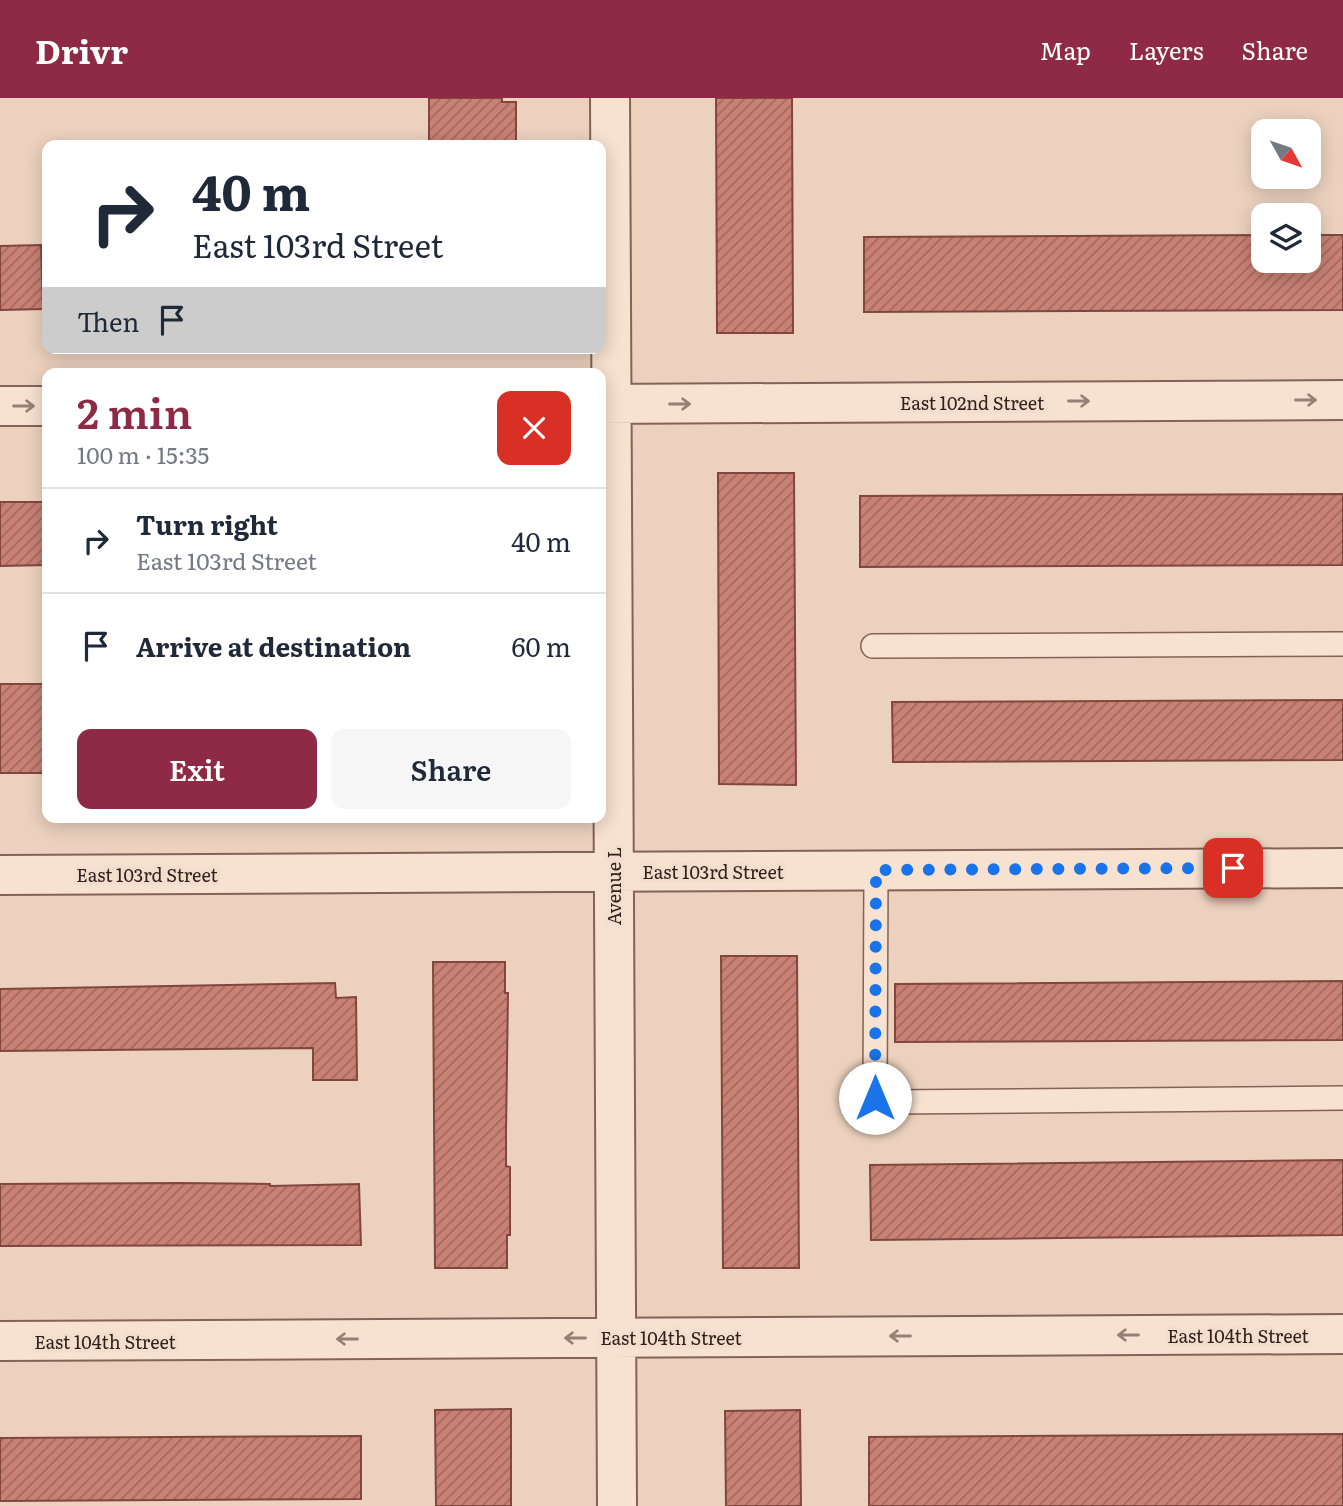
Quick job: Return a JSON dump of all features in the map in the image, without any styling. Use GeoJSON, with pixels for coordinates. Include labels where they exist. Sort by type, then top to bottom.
{"type":"FeatureCollection","features":[{"type":"Feature","properties":{"kind":"street","name":"Avenue L"},"geometry":{"type":"LineString","coordinates":[[610,98],[606,404],[613,872],[617,1506]]}},
{"type":"Feature","properties":{"kind":"street","name":"East 102nd Street"},"geometry":{"type":"LineString","coordinates":[[606,404],[1343,400]]}},
{"type":"Feature","properties":{"kind":"street"},"geometry":{"type":"LineString","coordinates":[[0,407],[42,406]]}},
{"type":"Feature","properties":{"kind":"street","name":"East 103rd Street"},"geometry":{"type":"LineString","coordinates":[[0,875],[1343,867]]}},
{"type":"Feature","properties":{"kind":"street","name":"East 104th Street"},"geometry":{"type":"LineString","coordinates":[[0,1341],[1343,1334]]}},
{"type":"Feature","properties":{"kind":"lane"},"geometry":{"type":"LineString","coordinates":[[873,646],[1343,644]]}},
{"type":"Feature","properties":{"kind":"lane"},"geometry":{"type":"LineString","coordinates":[[876,870],[875,1098],[891,1102],[1343,1098]]}},
{"type":"Feature","properties":{"kind":"building"},"geometry":{"type":"Polygon","coordinates":[[[429,98],[502,98],[502,102],[516,102],[516,140],[429,140],[429,98]]]}},
{"type":"Feature","properties":{"kind":"building"},"geometry":{"type":"Polygon","coordinates":[[[716,98],[792,98],[793,333],[717,333],[716,98]]]}},
{"type":"Feature","properties":{"kind":"building"},"geometry":{"type":"Polygon","coordinates":[[[1251,235],[1251,273],[1321,273],[1321,235],[1343,235],[1343,310],[864,312],[864,237],[1251,235]]]}},
{"type":"Feature","properties":{"kind":"building"},"geometry":{"type":"Polygon","coordinates":[[[41,245],[42,309],[0,310],[0,246],[41,245]]]}},
{"type":"Feature","properties":{"kind":"building"},"geometry":{"type":"Polygon","coordinates":[[[718,473],[794,473],[796,785],[719,784],[718,473]]]}},
{"type":"Feature","properties":{"kind":"building"},"geometry":{"type":"Polygon","coordinates":[[[1343,494],[1343,565],[860,567],[860,496],[1343,494]]]}},
{"type":"Feature","properties":{"kind":"building"},"geometry":{"type":"Polygon","coordinates":[[[0,502],[42,502],[42,565],[0,566],[0,502]]]}},
{"type":"Feature","properties":{"kind":"building"},"geometry":{"type":"Polygon","coordinates":[[[0,684],[42,684],[42,773],[0,773],[0,684]]]}},
{"type":"Feature","properties":{"kind":"building"},"geometry":{"type":"Polygon","coordinates":[[[1343,700],[1343,760],[893,762],[892,702],[1343,700]]]}},
{"type":"Feature","properties":{"kind":"building"},"geometry":{"type":"Polygon","coordinates":[[[721,956],[797,956],[799,1268],[723,1268],[721,956]]]}},
{"type":"Feature","properties":{"kind":"building"},"geometry":{"type":"Polygon","coordinates":[[[433,962],[505,962],[505,993],[508,993],[506,1166],[510,1167],[507,1268],[435,1268],[433,962]]]}},
{"type":"Feature","properties":{"kind":"building"},"geometry":{"type":"Polygon","coordinates":[[[1343,981],[1343,1040],[895,1042],[895,984],[1343,981]]]}},
{"type":"Feature","properties":{"kind":"building"},"geometry":{"type":"Polygon","coordinates":[[[335,983],[336,998],[356,997],[357,1080],[313,1080],[313,1048],[0,1051],[0,989],[335,983]]]}},
{"type":"Feature","properties":{"kind":"building"},"geometry":{"type":"Polygon","coordinates":[[[1343,1160],[1343,1235],[871,1240],[870,1165],[1343,1160]]]}},
{"type":"Feature","properties":{"kind":"building"},"geometry":{"type":"Polygon","coordinates":[[[179,1183],[270,1186],[359,1184],[361,1245],[0,1246],[0,1184],[179,1183]]]}},
{"type":"Feature","properties":{"kind":"building"},"geometry":{"type":"Polygon","coordinates":[[[511,1409],[511,1506],[436,1506],[435,1410],[511,1409]]]}},
{"type":"Feature","properties":{"kind":"building"},"geometry":{"type":"Polygon","coordinates":[[[800,1410],[801,1506],[726,1506],[725,1411],[800,1410]]]}},
{"type":"Feature","properties":{"kind":"building"},"geometry":{"type":"Polygon","coordinates":[[[1343,1434],[1343,1506],[869,1506],[869,1437],[1343,1434]]]}},
{"type":"Feature","properties":{"kind":"building"},"geometry":{"type":"Polygon","coordinates":[[[361,1436],[361,1499],[0,1501],[0,1438],[361,1436]]]}},
{"type":"Feature","properties":{"kind":"route"},"geometry":{"type":"LineString","coordinates":[[875,1098],[876,870],[1233,868]]}}]}
